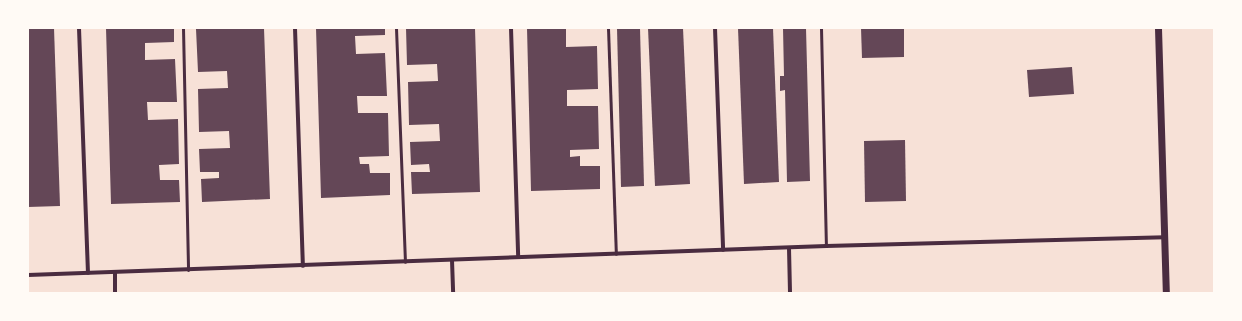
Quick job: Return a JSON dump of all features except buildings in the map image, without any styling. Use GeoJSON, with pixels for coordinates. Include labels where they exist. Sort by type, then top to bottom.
{"type":"FeatureCollection","features":[{"type":"Feature","properties":{"kind":"street"},"geometry":{"type":"LineString","coordinates":[[79,28],[88,273]]}},
{"type":"Feature","properties":{"kind":"street"},"geometry":{"type":"LineString","coordinates":[[295,28],[303,266]]}},
{"type":"Feature","properties":{"kind":"street"},"geometry":{"type":"LineString","coordinates":[[511,28],[518,258]]}},
{"type":"Feature","properties":{"kind":"street"},"geometry":{"type":"LineString","coordinates":[[715,28],[723,250]]}},
{"type":"Feature","properties":{"kind":"street"},"geometry":{"type":"LineString","coordinates":[[1158,28],[1166,293]]}},
{"type":"Feature","properties":{"kind":"street"},"geometry":{"type":"LineString","coordinates":[[28,275],[826,246],[1164,237]]}},
{"type":"Feature","properties":{"kind":"street"},"geometry":{"type":"LineString","coordinates":[[789,248],[790,293]]}},
{"type":"Feature","properties":{"kind":"street"},"geometry":{"type":"LineString","coordinates":[[452,260],[453,293]]}},
{"type":"Feature","properties":{"kind":"street"},"geometry":{"type":"LineString","coordinates":[[115,272],[115,293]]}},
{"type":"Feature","properties":{"kind":"lane"},"geometry":{"type":"LineString","coordinates":[[183,28],[188,270]]}},
{"type":"Feature","properties":{"kind":"lane"},"geometry":{"type":"LineString","coordinates":[[396,28],[405,262]]}},
{"type":"Feature","properties":{"kind":"lane"},"geometry":{"type":"LineString","coordinates":[[608,28],[616,254]]}},
{"type":"Feature","properties":{"kind":"lane"},"geometry":{"type":"LineString","coordinates":[[821,28],[826,246]]}}]}
